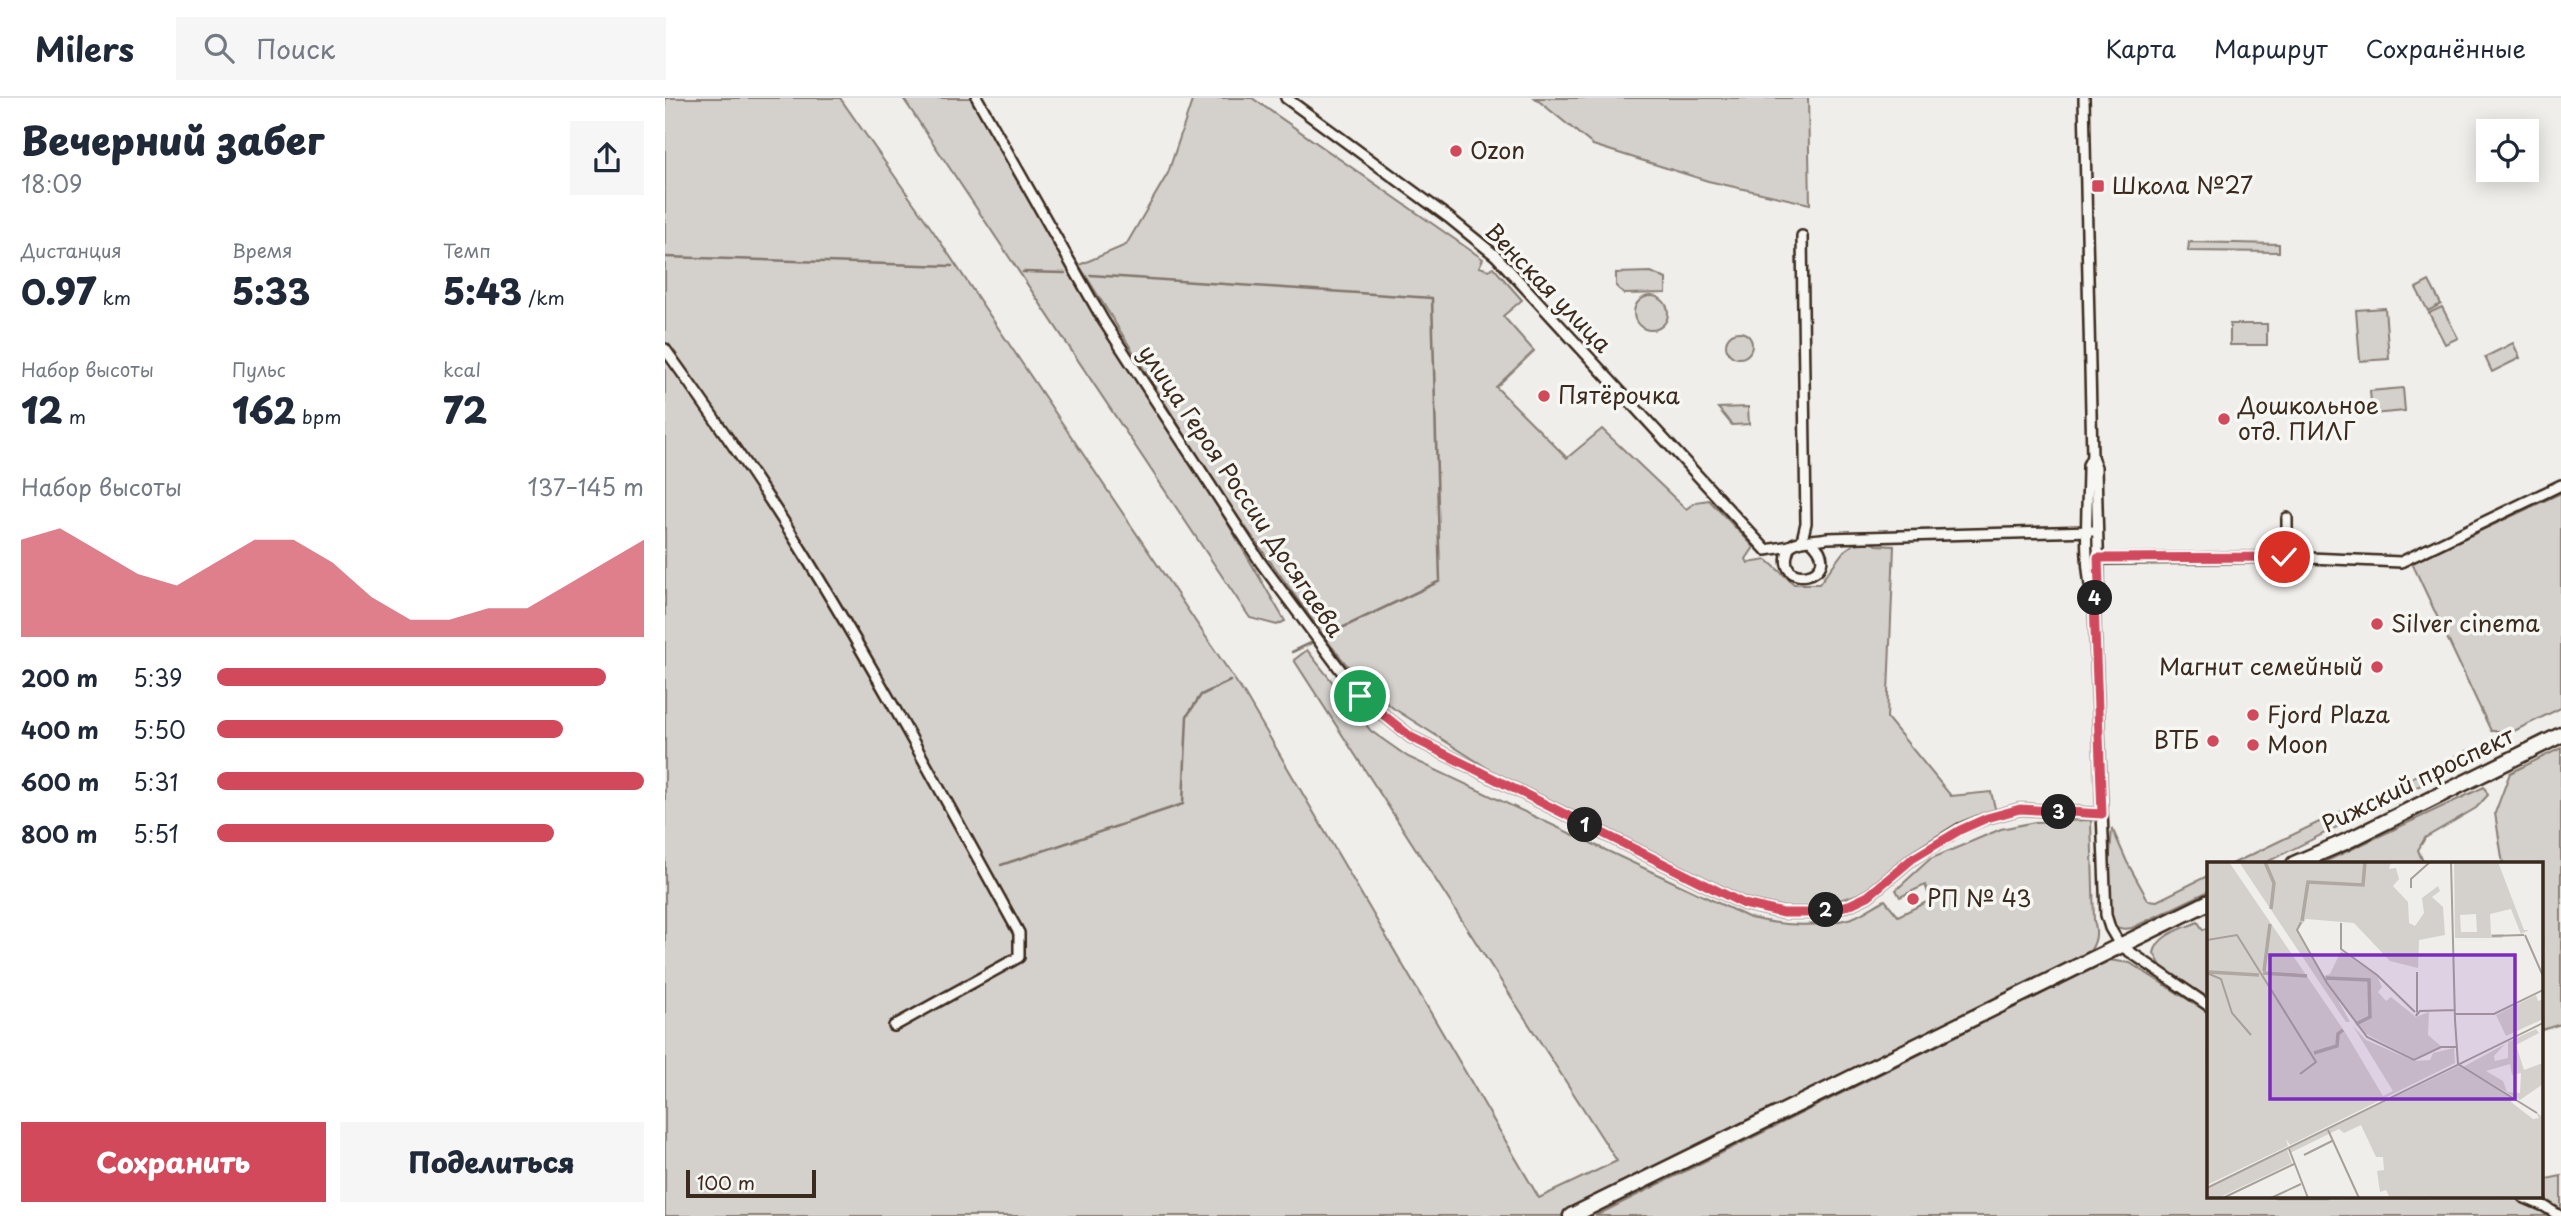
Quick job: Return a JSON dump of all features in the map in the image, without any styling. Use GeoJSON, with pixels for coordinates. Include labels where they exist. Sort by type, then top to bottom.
{"type":"FeatureCollection","features":[{"type":"Feature","properties":{"kind":"highway","name":"Рижский проспект"},"geometry":{"type":"LineString","coordinates":[[2298,862],[2561,735]]}},
{"type":"Feature","properties":{"kind":"highway"},"geometry":{"type":"LineString","coordinates":[[1571,1216],[2207,903]]}},
{"type":"Feature","properties":{"kind":"street","name":"улица Героя России Досягаева"},"geometry":{"type":"LineString","coordinates":[[978,98],[1103,320],[1261,563],[1360,696],[1411,737],[1744,904],[1783,913],[1812,913],[1849,905],[1868,896],[1912,859],[1960,830],[1987,818],[2020,809],[2102,814]]}},
{"type":"Feature","properties":{"kind":"street","name":"Венская улица"},"geometry":{"type":"LineString","coordinates":[[1286,98],[1448,217],[1496,256],[1766,550],[1790,546]]}},
{"type":"Feature","properties":{"kind":"street"},"geometry":{"type":"LineString","coordinates":[[2084,98],[2092,457],[2088,465],[2092,531],[2090,590],[2094,603],[2106,915],[2110,929],[2120,945],[2207,1005]]}},
{"type":"Feature","properties":{"kind":"street"},"geometry":{"type":"LineString","coordinates":[[1802,236],[1807,541]]}},
{"type":"Feature","properties":{"kind":"street"},"geometry":{"type":"LineString","coordinates":[[665,349],[737,450],[799,547],[883,689],[1019,933],[1019,957],[894,1026]]}},
{"type":"Feature","properties":{"kind":"street"},"geometry":{"type":"LineString","coordinates":[[2098,558],[2287,557],[2401,562],[2561,485]]}},
{"type":"Feature","properties":{"kind":"street"},"geometry":{"type":"LineString","coordinates":[[2287,518],[2287,557]]}},
{"type":"Feature","properties":{"kind":"street"},"geometry":{"type":"LineString","coordinates":[[2092,531],[2098,558],[2099,585],[2094,603]]}},
{"type":"Feature","properties":{"kind":"street"},"geometry":{"type":"LineString","coordinates":[[1807,541],[1820,549],[1822,560],[1817,571],[1807,576],[1796,575],[1787,568],[1785,556],[1790,546],[1807,541],[1827,538],[2092,531]]}},
{"type":"Feature","properties":{"kind":"street"},"geometry":{"type":"LineString","coordinates":[[2525,1198],[2560,1216]]}},
{"type":"Feature","properties":{"kind":"shaded area"},"geometry":{"type":"Polygon","coordinates":[[[665,98],[840,98],[931,228],[1245,695],[1539,1198],[1617,1161],[1294,660],[1307,650],[1371,731],[1408,757],[1750,918],[1813,925],[1852,918],[1885,900],[1898,916],[1931,900],[1925,885],[1900,897],[1896,890],[1930,859],[2001,829],[2035,822],[2091,820],[2096,933],[2090,951],[1630,1184],[1561,1216],[665,1216],[665,98]]]}},
{"type":"Feature","properties":{"kind":"shaded area"},"geometry":{"type":"Polygon","coordinates":[[[903,98],[978,98],[1285,621],[1277,625],[1250,618],[903,98]]]}},
{"type":"Feature","properties":{"kind":"shaded area"},"geometry":{"type":"Polygon","coordinates":[[[1193,98],[1252,98],[1483,259],[1479,267],[1489,270],[1493,267],[1522,300],[1503,316],[1534,351],[1496,387],[1567,458],[1602,429],[1686,509],[1696,502],[1709,500],[1754,547],[1746,559],[1748,563],[1767,560],[1794,584],[1819,584],[1844,551],[1854,544],[1869,541],[1877,545],[1894,546],[1887,718],[1951,796],[1991,792],[1996,812],[1965,822],[1929,843],[1904,859],[1886,878],[1866,892],[1813,908],[1783,910],[1745,901],[1610,835],[1495,773],[1393,708],[1360,681],[1332,647],[1223,496],[1079,265],[1126,245],[1168,173],[1193,98]]]}},
{"type":"Feature","properties":{"kind":"shaded area"},"geometry":{"type":"Polygon","coordinates":[[[1535,98],[1808,98],[1810,204],[1708,181],[1593,145],[1535,98]]]}},
{"type":"Feature","properties":{"kind":"shaded area"},"geometry":{"type":"Polygon","coordinates":[[[2189,242],[2279,244],[2279,252],[2188,251],[2189,242]]]}},
{"type":"Feature","properties":{"kind":"shaded area"},"geometry":{"type":"Polygon","coordinates":[[[1651,272],[1666,279],[1666,293],[1624,294],[1616,286],[1616,273],[1651,272]]]}},
{"type":"Feature","properties":{"kind":"shaded area"},"geometry":{"type":"Polygon","coordinates":[[[2429,281],[2441,304],[2428,311],[2416,288],[2429,281]]]}},
{"type":"Feature","properties":{"kind":"shaded area"},"geometry":{"type":"Polygon","coordinates":[[[1651,296],[1663,301],[1668,313],[1663,325],[1651,330],[1639,325],[1634,313],[1639,301],[1651,296]]]}},
{"type":"Feature","properties":{"kind":"shaded area"},"geometry":{"type":"Polygon","coordinates":[[[2442,307],[2458,338],[2445,344],[2429,313],[2442,307]]]}},
{"type":"Feature","properties":{"kind":"shaded area"},"geometry":{"type":"Polygon","coordinates":[[[2385,308],[2389,359],[2360,361],[2356,310],[2385,308]]]}},
{"type":"Feature","properties":{"kind":"shaded area"},"geometry":{"type":"Polygon","coordinates":[[[2230,324],[2267,324],[2267,345],[2230,345],[2230,324]]]}},
{"type":"Feature","properties":{"kind":"shaded area"},"geometry":{"type":"Polygon","coordinates":[[[1739,332],[1749,335],[1752,345],[1749,355],[1739,358],[1729,355],[1726,345],[1729,335],[1739,332]]]}},
{"type":"Feature","properties":{"kind":"shaded area"},"geometry":{"type":"Polygon","coordinates":[[[2513,343],[2520,358],[2492,372],[2485,357],[2513,343]]]}},
{"type":"Feature","properties":{"kind":"shaded area"},"geometry":{"type":"Polygon","coordinates":[[[2403,388],[2405,411],[2372,414],[2370,391],[2403,388]]]}},
{"type":"Feature","properties":{"kind":"shaded area"},"geometry":{"type":"Polygon","coordinates":[[[1748,407],[1749,424],[1732,425],[1718,408],[1748,407]]]}},
{"type":"Feature","properties":{"kind":"shaded area"},"geometry":{"type":"Polygon","coordinates":[[[2561,493],[2561,708],[2514,731],[2491,731],[2412,563],[2561,493]]]}},
{"type":"Feature","properties":{"kind":"shaded area"},"geometry":{"type":"Polygon","coordinates":[[[2561,748],[2561,1024],[2543,1030],[2543,862],[2503,862],[2495,813],[2510,773],[2561,748]]]}},
{"type":"Feature","properties":{"kind":"shaded area"},"geometry":{"type":"Polygon","coordinates":[[[2469,750],[2457,767],[2267,862],[2236,862],[2469,750]]]}},
{"type":"Feature","properties":{"kind":"shaded area"},"geometry":{"type":"Polygon","coordinates":[[[2484,787],[2488,795],[2476,808],[2425,838],[2418,850],[2423,862],[2324,862],[2484,787]]]}},
{"type":"Feature","properties":{"kind":"shaded area"},"geometry":{"type":"Polygon","coordinates":[[[2112,828],[2148,900],[2157,901],[2207,876],[2207,892],[2132,928],[2122,929],[2109,921],[2108,878],[2112,828]]]}},
{"type":"Feature","properties":{"kind":"shaded area"},"geometry":{"type":"Polygon","coordinates":[[[2198,922],[2203,930],[2207,928],[2207,997],[2162,968],[2154,953],[2160,941],[2198,922]]]}},
{"type":"Feature","properties":{"kind":"shaded area"},"geometry":{"type":"Polygon","coordinates":[[[2109,960],[2130,963],[2207,1012],[2207,1198],[2516,1198],[2549,1214],[2547,1216],[1595,1216],[2109,960]]]}},
{"type":"Feature","properties":{"kind":"shaded area"},"geometry":{"type":"Polygon","coordinates":[[[2561,1176],[2561,1209],[2543,1198],[2543,1180],[2561,1176]]]}},
{"type":"Feature","properties":{"kind":"waterway"},"geometry":{"type":"LineString","coordinates":[[665,257],[952,266]]}},
{"type":"Feature","properties":{"kind":"waterway"},"geometry":{"type":"LineString","coordinates":[[1023,272],[1065,273]]}},
{"type":"Feature","properties":{"kind":"waterway"},"geometry":{"type":"LineString","coordinates":[[1090,275],[1432,298],[1440,581],[1325,636]]}},
{"type":"Feature","properties":{"kind":"waterway"},"geometry":{"type":"LineString","coordinates":[[1292,652],[1311,643]]}},
{"type":"Feature","properties":{"kind":"waterway"},"geometry":{"type":"LineString","coordinates":[[1001,865],[1183,804],[1187,716],[1201,695],[1230,681]]}},
{"type":"Feature","properties":{"kind":"place","name":"Ozon"},"geometry":{"type":"Point","coordinates":[1456,151]}},
{"type":"Feature","properties":{"kind":"place","name":"Школа №27"},"geometry":{"type":"Point","coordinates":[2098,186]}},
{"type":"Feature","properties":{"kind":"place","name":"Пятёрочка"},"geometry":{"type":"Point","coordinates":[1544,396]}},
{"type":"Feature","properties":{"kind":"place","name":"Дошкольное отд. ПИЛГ"},"geometry":{"type":"Point","coordinates":[2224,419]}},
{"type":"Feature","properties":{"kind":"place","name":"Silver cinema"},"geometry":{"type":"Point","coordinates":[2377,624]}},
{"type":"Feature","properties":{"kind":"place","name":"Магнит семейный"},"geometry":{"type":"Point","coordinates":[2377,667]}},
{"type":"Feature","properties":{"kind":"place","name":"Fjord Plaza"},"geometry":{"type":"Point","coordinates":[2253,715]}},
{"type":"Feature","properties":{"kind":"place","name":"ВТБ"},"geometry":{"type":"Point","coordinates":[2213,741]}},
{"type":"Feature","properties":{"kind":"place","name":"Moon"},"geometry":{"type":"Point","coordinates":[2253,745]}},
{"type":"Feature","properties":{"kind":"place","name":"РП № 43"},"geometry":{"type":"Point","coordinates":[1913,899]}},
{"type":"Feature","properties":{"kind":"route"},"geometry":{"type":"LineString","coordinates":[[1360,696],[1411,737],[1744,904],[1783,913],[1812,913],[1849,905],[1868,896],[1912,859],[1960,830],[1987,818],[2020,809],[2102,814],[2094,603],[2099,585],[2098,558],[2284,557]]}}]}
